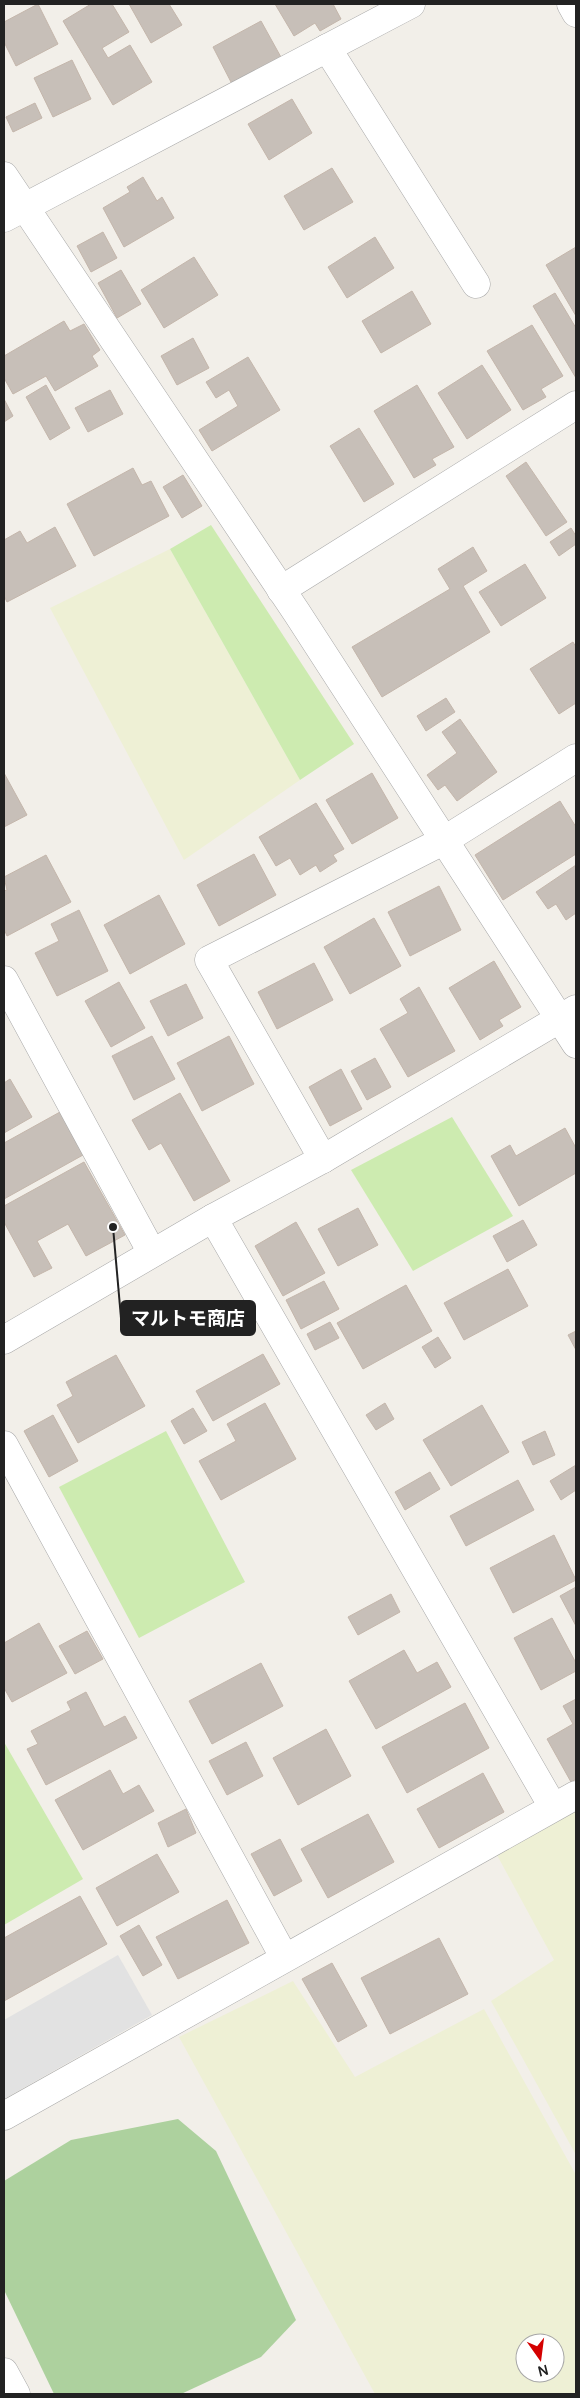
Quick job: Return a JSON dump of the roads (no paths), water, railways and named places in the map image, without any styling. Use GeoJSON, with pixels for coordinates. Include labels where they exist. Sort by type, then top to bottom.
{"type":"FeatureCollection","features":[{"type":"Feature","properties":{"kind":"street"},"geometry":{"type":"LineString","coordinates":[[14,213],[411,4]]}},
{"type":"Feature","properties":{"kind":"street"},"geometry":{"type":"LineString","coordinates":[[571,4],[576,13]]}},
{"type":"Feature","properties":{"kind":"street"},"geometry":{"type":"LineString","coordinates":[[327,48],[476,284]]}},
{"type":"Feature","properties":{"kind":"street"},"geometry":{"type":"LineString","coordinates":[[4,176],[14,213],[281,590],[443,841],[569,1014],[576,1044]]}},
{"type":"Feature","properties":{"kind":"street"},"geometry":{"type":"LineString","coordinates":[[281,590],[576,405]]}},
{"type":"Feature","properties":{"kind":"street"},"geometry":{"type":"LineString","coordinates":[[323,1159],[209,960],[443,841],[576,758]]}},
{"type":"Feature","properties":{"kind":"street"},"geometry":{"type":"LineString","coordinates":[[4,980],[152,1253]]}},
{"type":"Feature","properties":{"kind":"street"},"geometry":{"type":"LineString","coordinates":[[4,1340],[213,1218],[323,1159],[569,1014]]}},
{"type":"Feature","properties":{"kind":"street"},"geometry":{"type":"LineString","coordinates":[[4,2116],[284,1957],[565,1801],[213,1218]]}},
{"type":"Feature","properties":{"kind":"street"},"geometry":{"type":"LineString","coordinates":[[4,1445],[284,1957]]}},
{"type":"Feature","properties":{"kind":"street"},"geometry":{"type":"LineString","coordinates":[[4,2372],[16,2394]]}},
{"type":"Feature","properties":{"kind":"place","name":"マルトモ商店"},"geometry":{"type":"Point","coordinates":[113,1227]}}]}
